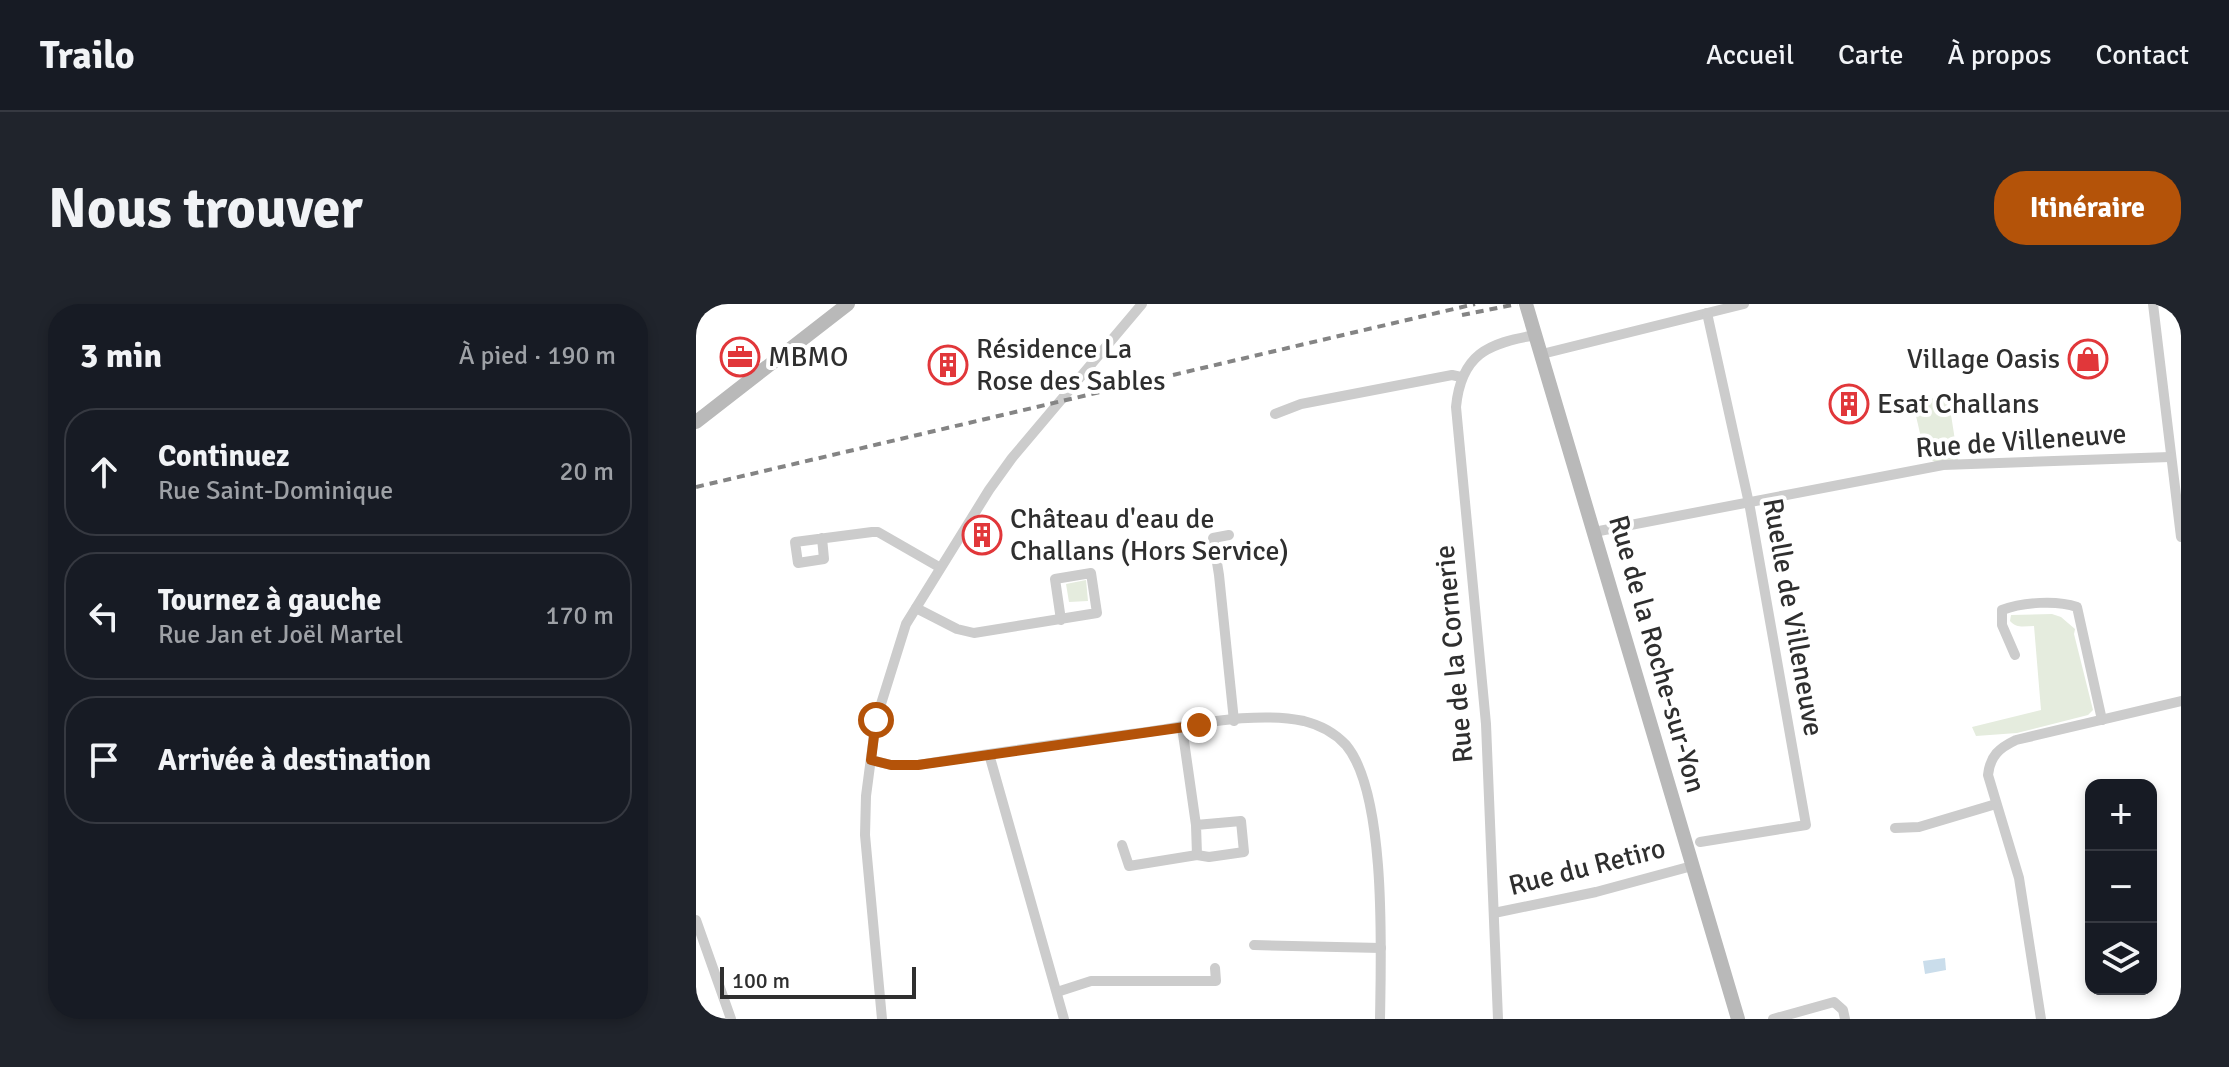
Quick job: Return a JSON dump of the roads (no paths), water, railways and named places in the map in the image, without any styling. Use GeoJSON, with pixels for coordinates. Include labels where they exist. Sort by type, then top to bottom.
{"type":"FeatureCollection","features":[{"type":"Feature","properties":{"kind":"main road"},"geometry":{"type":"LineString","coordinates":[[696,422],[848,304]]}},
{"type":"Feature","properties":{"kind":"main road","name":"Rue de la Roche-sur-Yon"},"geometry":{"type":"LineString","coordinates":[[1526,304],[1738,1019]]}},
{"type":"Feature","properties":{"kind":"street"},"geometry":{"type":"LineString","coordinates":[[882,1019],[865,835],[867,781],[876,720],[906,624],[976,509],[1012,458],[1142,304]]}},
{"type":"Feature","properties":{"kind":"street"},"geometry":{"type":"LineString","coordinates":[[1542,354],[1744,304]]}},
{"type":"Feature","properties":{"kind":"street"},"geometry":{"type":"LineString","coordinates":[[2153,304],[2181,537]]}},
{"type":"Feature","properties":{"kind":"street","name":"Ruelle de Villeneuve"},"geometry":{"type":"LineString","coordinates":[[1700,842],[1806,825],[1749,503],[1707,313]]}},
{"type":"Feature","properties":{"kind":"street"},"geometry":{"type":"LineString","coordinates":[[1275,414],[1317,401],[1452,375],[1461,377],[1469,363],[1483,350],[1500,342],[1536,335]]}},
{"type":"Feature","properties":{"kind":"street","name":"Rue de la Cornerie"},"geometry":{"type":"LineString","coordinates":[[1461,377],[1456,407],[1483,688],[1498,1019]]}},
{"type":"Feature","properties":{"kind":"street","name":"Rue de Villeneuve"},"geometry":{"type":"LineString","coordinates":[[1594,532],[1943,465],[2170,457]]}},
{"type":"Feature","properties":{"kind":"street"},"geometry":{"type":"LineString","coordinates":[[822,538],[878,532],[939,567]]}},
{"type":"Feature","properties":{"kind":"street"},"geometry":{"type":"LineString","coordinates":[[1229,535],[1213,538],[1234,721]]}},
{"type":"Feature","properties":{"kind":"street"},"geometry":{"type":"LineString","coordinates":[[916,608],[957,629],[974,633],[1061,620],[1097,613],[1091,573],[1055,579],[1061,620]]}},
{"type":"Feature","properties":{"kind":"street"},"geometry":{"type":"LineString","coordinates":[[2015,655],[2002,625],[2002,610],[2015,605],[2069,604],[2077,607],[2102,720]]}},
{"type":"Feature","properties":{"kind":"street"},"geometry":{"type":"LineString","coordinates":[[2041,1019],[2019,878],[1988,775],[1993,757],[2016,740],[2181,701]]}},
{"type":"Feature","properties":{"kind":"street"},"geometry":{"type":"LineString","coordinates":[[871,760],[891,765],[918,765],[1234,721],[1304,721],[1335,734],[1352,754],[1360,772],[1372,819],[1379,884],[1380,1019]]}},
{"type":"Feature","properties":{"kind":"street"},"geometry":{"type":"LineString","coordinates":[[1182,727],[1196,825],[1197,855]]}},
{"type":"Feature","properties":{"kind":"street"},"geometry":{"type":"LineString","coordinates":[[989,754],[1064,1019]]}},
{"type":"Feature","properties":{"kind":"street"},"geometry":{"type":"LineString","coordinates":[[1895,828],[1919,827],[1996,804]]}},
{"type":"Feature","properties":{"kind":"street"},"geometry":{"type":"LineString","coordinates":[[1122,845],[1129,866],[1197,855],[1209,857],[1244,852],[1241,821],[1196,825]]}},
{"type":"Feature","properties":{"kind":"street","name":"Rue du Retiro"},"geometry":{"type":"LineString","coordinates":[[1494,913],[1596,892],[1692,866]]}},
{"type":"Feature","properties":{"kind":"street"},"geometry":{"type":"LineString","coordinates":[[696,920],[731,1019]]}},
{"type":"Feature","properties":{"kind":"street"},"geometry":{"type":"LineString","coordinates":[[1254,945],[1381,948]]}},
{"type":"Feature","properties":{"kind":"street"},"geometry":{"type":"LineString","coordinates":[[1057,992],[1091,981],[1216,981],[1215,968]]}},
{"type":"Feature","properties":{"kind":"street"},"geometry":{"type":"LineString","coordinates":[[1773,1019],[1834,1002],[1843,1010],[1845,1019]]}},
{"type":"Feature","properties":{"kind":"water"},"geometry":{"type":"Polygon","coordinates":[[[1945,958],[1946,970],[1925,974],[1923,961],[1945,958]]]}},
{"type":"Feature","properties":{"kind":"railway"},"geometry":{"type":"LineString","coordinates":[[696,487],[1475,304]]}},
{"type":"Feature","properties":{"kind":"railway"},"geometry":{"type":"LineString","coordinates":[[1462,315],[1517,304]]}},
{"type":"Feature","properties":{"kind":"place","name":"MBMO"},"geometry":{"type":"Point","coordinates":[740,357]}},
{"type":"Feature","properties":{"kind":"place","name":"Village Oasis"},"geometry":{"type":"Point","coordinates":[2088,359]}},
{"type":"Feature","properties":{"kind":"place","name":"Résidence La Rose des Sables"},"geometry":{"type":"Point","coordinates":[948,365]}},
{"type":"Feature","properties":{"kind":"place","name":"Esat Challans"},"geometry":{"type":"Point","coordinates":[1849,404]}},
{"type":"Feature","properties":{"kind":"place","name":"Château d'eau de Challans (Hors Service)"},"geometry":{"type":"Point","coordinates":[982,535]}}]}
